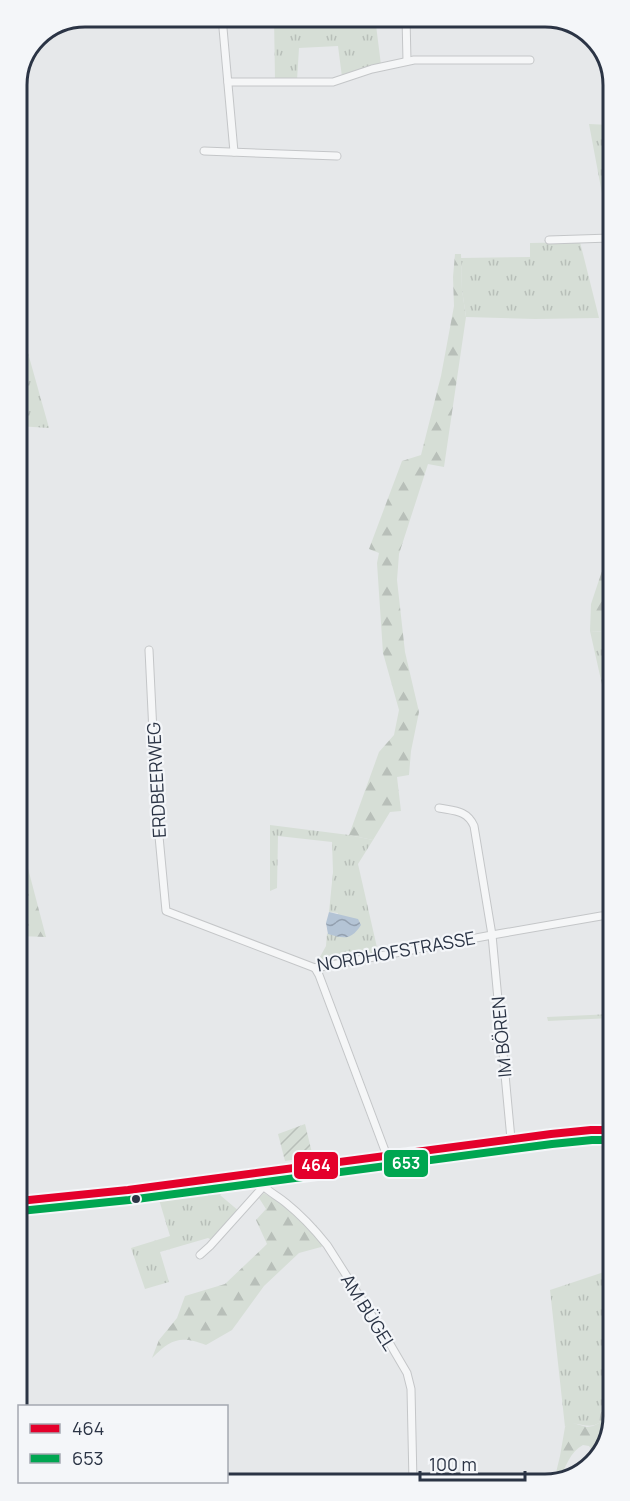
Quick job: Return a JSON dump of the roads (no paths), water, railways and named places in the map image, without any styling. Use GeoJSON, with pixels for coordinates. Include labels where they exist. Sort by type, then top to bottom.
{"type":"FeatureCollection","features":[{"type":"Feature","properties":{"kind":"main road"},"geometry":{"type":"LineString","coordinates":[[27,1200],[77,1196],[511,1139],[603,1130]]}},
{"type":"Feature","properties":{"kind":"street"},"geometry":{"type":"LineString","coordinates":[[223,27],[234,152]]}},
{"type":"Feature","properties":{"kind":"street"},"geometry":{"type":"LineString","coordinates":[[406,27],[407,61]]}},
{"type":"Feature","properties":{"kind":"street"},"geometry":{"type":"LineString","coordinates":[[228,82],[333,82],[372,69],[414,60],[530,60]]}},
{"type":"Feature","properties":{"kind":"street"},"geometry":{"type":"LineString","coordinates":[[204,151],[337,156]]}},
{"type":"Feature","properties":{"kind":"street"},"geometry":{"type":"LineString","coordinates":[[549,240],[603,238]]}},
{"type":"Feature","properties":{"kind":"street","name":"ERDBEERWEG"},"geometry":{"type":"LineString","coordinates":[[149,650],[157,814],[166,911]]}},
{"type":"Feature","properties":{"kind":"street","name":"NORDHOFSTRASSE"},"geometry":{"type":"LineString","coordinates":[[439,808],[462,813],[471,820],[474,826],[492,935]]}},
{"type":"Feature","properties":{"kind":"street","name":"NORDHOFSTRASSE"},"geometry":{"type":"LineString","coordinates":[[166,911],[315,968],[603,916]]}},
{"type":"Feature","properties":{"kind":"street","name":"IM BÖREN"},"geometry":{"type":"LineString","coordinates":[[492,935],[511,1139]]}},
{"type":"Feature","properties":{"kind":"street"},"geometry":{"type":"LineString","coordinates":[[315,968],[387,1156]]}},
{"type":"Feature","properties":{"kind":"street","name":"AM BÜGEL"},"geometry":{"type":"LineString","coordinates":[[255,1173],[263,1187],[286,1203],[316,1231],[339,1263],[407,1373],[411,1389],[413,1474]]}},
{"type":"Feature","properties":{"kind":"street"},"geometry":{"type":"LineString","coordinates":[[200,1255],[263,1187]]}},
{"type":"Feature","properties":{"kind":"water"},"geometry":{"type":"Polygon","coordinates":[[[329,912],[358,919],[361,925],[351,936],[339,937],[328,934],[326,923],[329,912]]]}}]}
